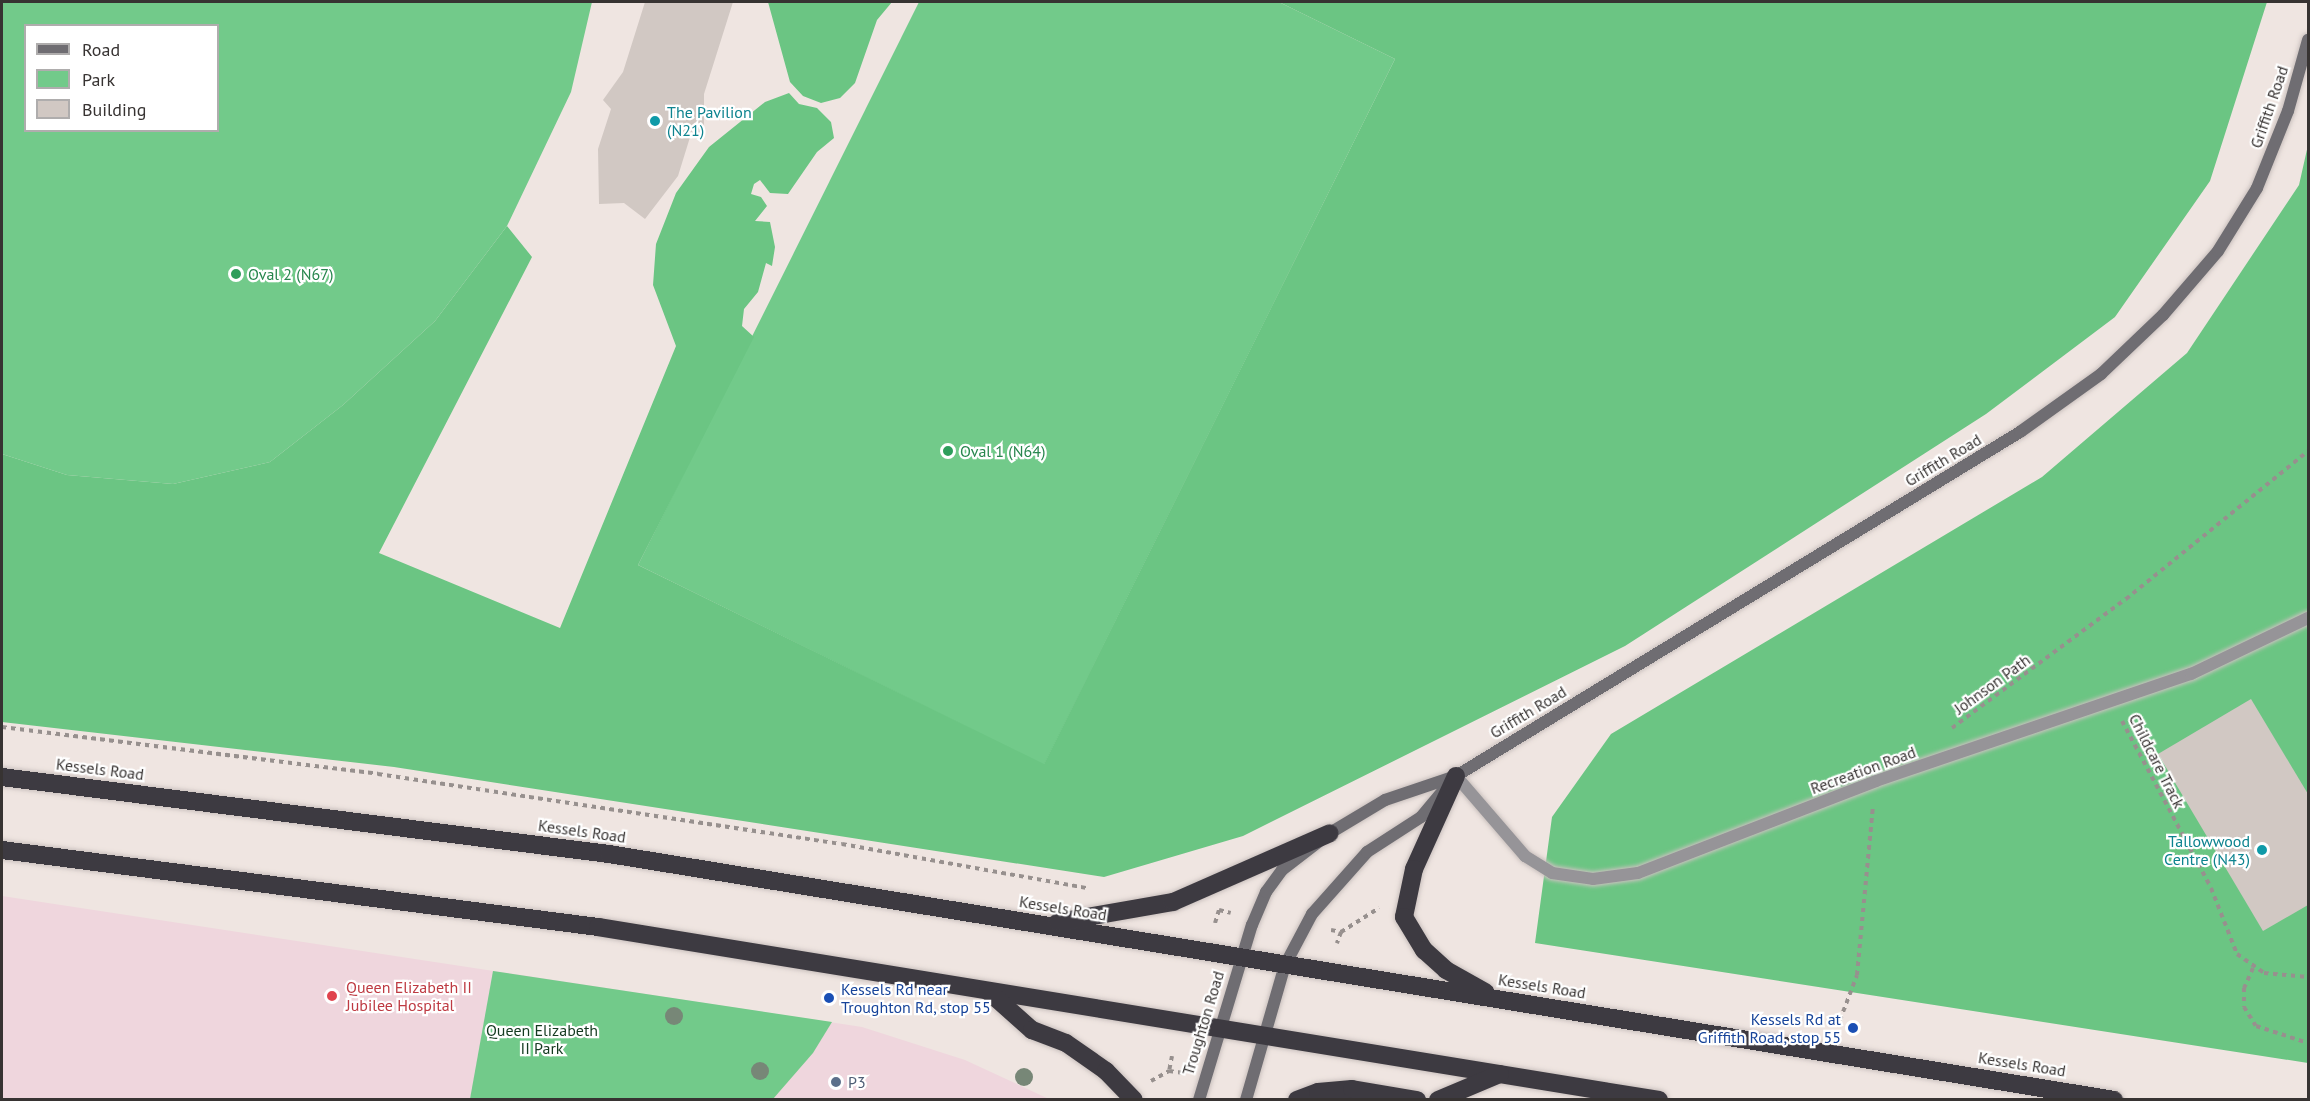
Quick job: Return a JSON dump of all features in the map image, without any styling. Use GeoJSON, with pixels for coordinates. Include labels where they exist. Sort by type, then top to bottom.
{"type":"FeatureCollection","features":[{"type":"Feature","properties":{"kind":"highway"},"geometry":{"type":"LineString","coordinates":[[1456,776],[1414,869],[1404,917],[1424,950],[1446,970],[1495,998]]}},
{"type":"Feature","properties":{"kind":"highway","name":"Kessels Road"},"geometry":{"type":"LineString","coordinates":[[2,777],[609,854],[2114,1100]]}},
{"type":"Feature","properties":{"kind":"highway"},"geometry":{"type":"LineString","coordinates":[[1044,925],[1173,902],[1330,833]]}},
{"type":"Feature","properties":{"kind":"highway"},"geometry":{"type":"LineString","coordinates":[[2,850],[598,927],[1218,1026],[1659,1100]]}},
{"type":"Feature","properties":{"kind":"highway"},"geometry":{"type":"LineString","coordinates":[[988,991],[1032,1030],[1066,1043],[1139,1093]]}},
{"type":"Feature","properties":{"kind":"highway"},"geometry":{"type":"LineString","coordinates":[[1438,1100],[1500,1074]]}},
{"type":"Feature","properties":{"kind":"highway"},"geometry":{"type":"LineString","coordinates":[[1297,1100],[1318,1092],[1352,1089],[1417,1100]]}},
{"type":"Feature","properties":{"kind":"street","name":"Griffith Road"},"geometry":{"type":"LineString","coordinates":[[1241,957],[1266,892],[1282,870],[1330,833],[1385,800],[1456,776],[2020,432],[2101,374],[2163,315],[2218,251],[2257,188],[2288,111],[2308,40]]}},
{"type":"Feature","properties":{"kind":"street","name":"Recreation Road"},"geometry":{"type":"LineString","coordinates":[[1456,776],[1525,856],[1552,873],[1593,879],[1638,873],[1674,862],[1876,781],[2114,703],[2191,674],[2308,618]]}},
{"type":"Feature","properties":{"kind":"street","name":"Griffith Road"},"geometry":{"type":"LineString","coordinates":[[1285,965],[1324,899],[1367,852],[1421,817],[1456,776]]}},
{"type":"Feature","properties":{"kind":"street","name":"Troughton Road"},"geometry":{"type":"LineString","coordinates":[[1199,1100],[1218,1026],[1241,957]]}},
{"type":"Feature","properties":{"kind":"street"},"geometry":{"type":"LineString","coordinates":[[1246,1100],[1285,965]]}},
{"type":"Feature","properties":{"kind":"path","name":"Johnson Path"},"geometry":{"type":"LineString","coordinates":[[1948,730],[2126,599],[2308,451]]}},
{"type":"Feature","properties":{"kind":"path","name":"Childcare Track"},"geometry":{"type":"LineString","coordinates":[[2114,703],[2139,758],[2211,888],[2237,954],[2253,968]]}},
{"type":"Feature","properties":{"kind":"path"},"geometry":{"type":"LineString","coordinates":[[2,727],[378,774],[842,844],[1098,890]]}},
{"type":"Feature","properties":{"kind":"path"},"geometry":{"type":"LineString","coordinates":[[1840,1020],[1857,975],[1876,781]]}},
{"type":"Feature","properties":{"kind":"path"},"geometry":{"type":"LineString","coordinates":[[1337,943],[1341,932],[1382,906]]}},
{"type":"Feature","properties":{"kind":"path"},"geometry":{"type":"LineString","coordinates":[[1215,923],[1219,910],[1235,914]]}},
{"type":"Feature","properties":{"kind":"path"},"geometry":{"type":"LineString","coordinates":[[1331,930],[1341,932]]}},
{"type":"Feature","properties":{"kind":"path"},"geometry":{"type":"LineString","coordinates":[[2308,977],[2253,968],[2244,988],[2244,1007],[2256,1026],[2308,1043]]}},
{"type":"Feature","properties":{"kind":"path"},"geometry":{"type":"LineString","coordinates":[[1139,1093],[1169,1071],[1172,1056]]}},
{"type":"Feature","properties":{"kind":"path"},"geometry":{"type":"LineString","coordinates":[[1169,1071],[1185,1074]]}},
{"type":"Feature","properties":{"kind":"shaded area","name":"Queen Elizabeth II Jubilee Hospital"},"geometry":{"type":"Polygon","coordinates":[[[2,896],[862,1027],[965,1060],[1049,1099],[2,1099],[2,896]]]}},
{"type":"Feature","properties":{"kind":"green space","name":"Oval 2 (N67)"},"geometry":{"type":"Polygon","coordinates":[[[2,2],[592,2],[571,92],[507,226],[435,321],[343,405],[270,462],[173,484],[67,475],[2,454],[2,2]]]}},
{"type":"Feature","properties":{"kind":"green space"},"geometry":{"type":"Polygon","coordinates":[[[768,2],[892,2],[877,20],[855,83],[840,98],[821,103],[803,96],[790,82],[768,2]]]}},
{"type":"Feature","properties":{"kind":"green space","name":"Oval 1 (N64)"},"geometry":{"type":"Polygon","coordinates":[[[919,2],[1279,2],[1395,59],[1044,765],[638,565],[919,2]]]}},
{"type":"Feature","properties":{"kind":"green space"},"geometry":{"type":"Polygon","coordinates":[[[1279,2],[2267,2],[2210,181],[2115,317],[1986,414],[1625,646],[1243,836],[1104,877],[394,767],[2,722],[2,454],[67,475],[173,484],[270,462],[343,405],[435,321],[507,226],[532,257],[379,553],[560,628],[676,346],[653,285],[656,244],[676,193],[709,147],[765,102],[789,93],[799,104],[817,108],[831,122],[834,138],[817,152],[788,194],[770,193],[760,180],[754,184],[751,194],[761,197],[767,206],[755,221],[770,222],[775,247],[772,266],[766,263],[758,292],[744,309],[742,326],[754,337],[638,565],[1044,764],[1395,59],[1279,2]]]}},
{"type":"Feature","properties":{"kind":"green space"},"geometry":{"type":"Polygon","coordinates":[[[2308,145],[2308,1063],[1535,943],[1552,817],[1611,734],[2042,477],[2187,353],[2299,185],[2308,145]]]}},
{"type":"Feature","properties":{"kind":"green space","name":"Queen Elizabeth II Park"},"geometry":{"type":"Polygon","coordinates":[[[493,971],[832,1022],[813,1053],[773,1099],[470,1099],[493,971]]]}},
{"type":"Feature","properties":{"kind":"building","name":"The Pavilion (N21)"},"geometry":{"type":"Polygon","coordinates":[[[645,2],[733,2],[704,94],[704,132],[691,134],[678,176],[645,219],[624,203],[599,204],[598,149],[611,109],[603,100],[623,72],[645,2]]]}},
{"type":"Feature","properties":{"kind":"building","name":"Tallowwood Centre (N43)"},"geometry":{"type":"Polygon","coordinates":[[[2251,699],[2308,794],[2308,905],[2263,931],[2158,754],[2251,699]]]}},
{"type":"Feature","properties":{"kind":"place","name":"The Pavilion (N21)"},"geometry":{"type":"Point","coordinates":[655,121]}},
{"type":"Feature","properties":{"kind":"place","name":"Oval 2 (N67)"},"geometry":{"type":"Point","coordinates":[236,274]}},
{"type":"Feature","properties":{"kind":"place","name":"Oval 1 (N64)"},"geometry":{"type":"Point","coordinates":[948,451]}},
{"type":"Feature","properties":{"kind":"place","name":"Tallowwood Centre (N43)"},"geometry":{"type":"Point","coordinates":[2262,850]}},
{"type":"Feature","properties":{"kind":"place","name":"Queen Elizabeth II Jubilee Hospital"},"geometry":{"type":"Point","coordinates":[332,996]}},
{"type":"Feature","properties":{"kind":"place","name":"Kessels Rd near Troughton Rd, stop 55"},"geometry":{"type":"Point","coordinates":[829,998]}},
{"type":"Feature","properties":{"kind":"place","name":"Kessels Rd at Griffith Road, stop 55"},"geometry":{"type":"Point","coordinates":[1853,1028]}},
{"type":"Feature","properties":{"kind":"place","name":"P3"},"geometry":{"type":"Point","coordinates":[836,1082]}}]}
